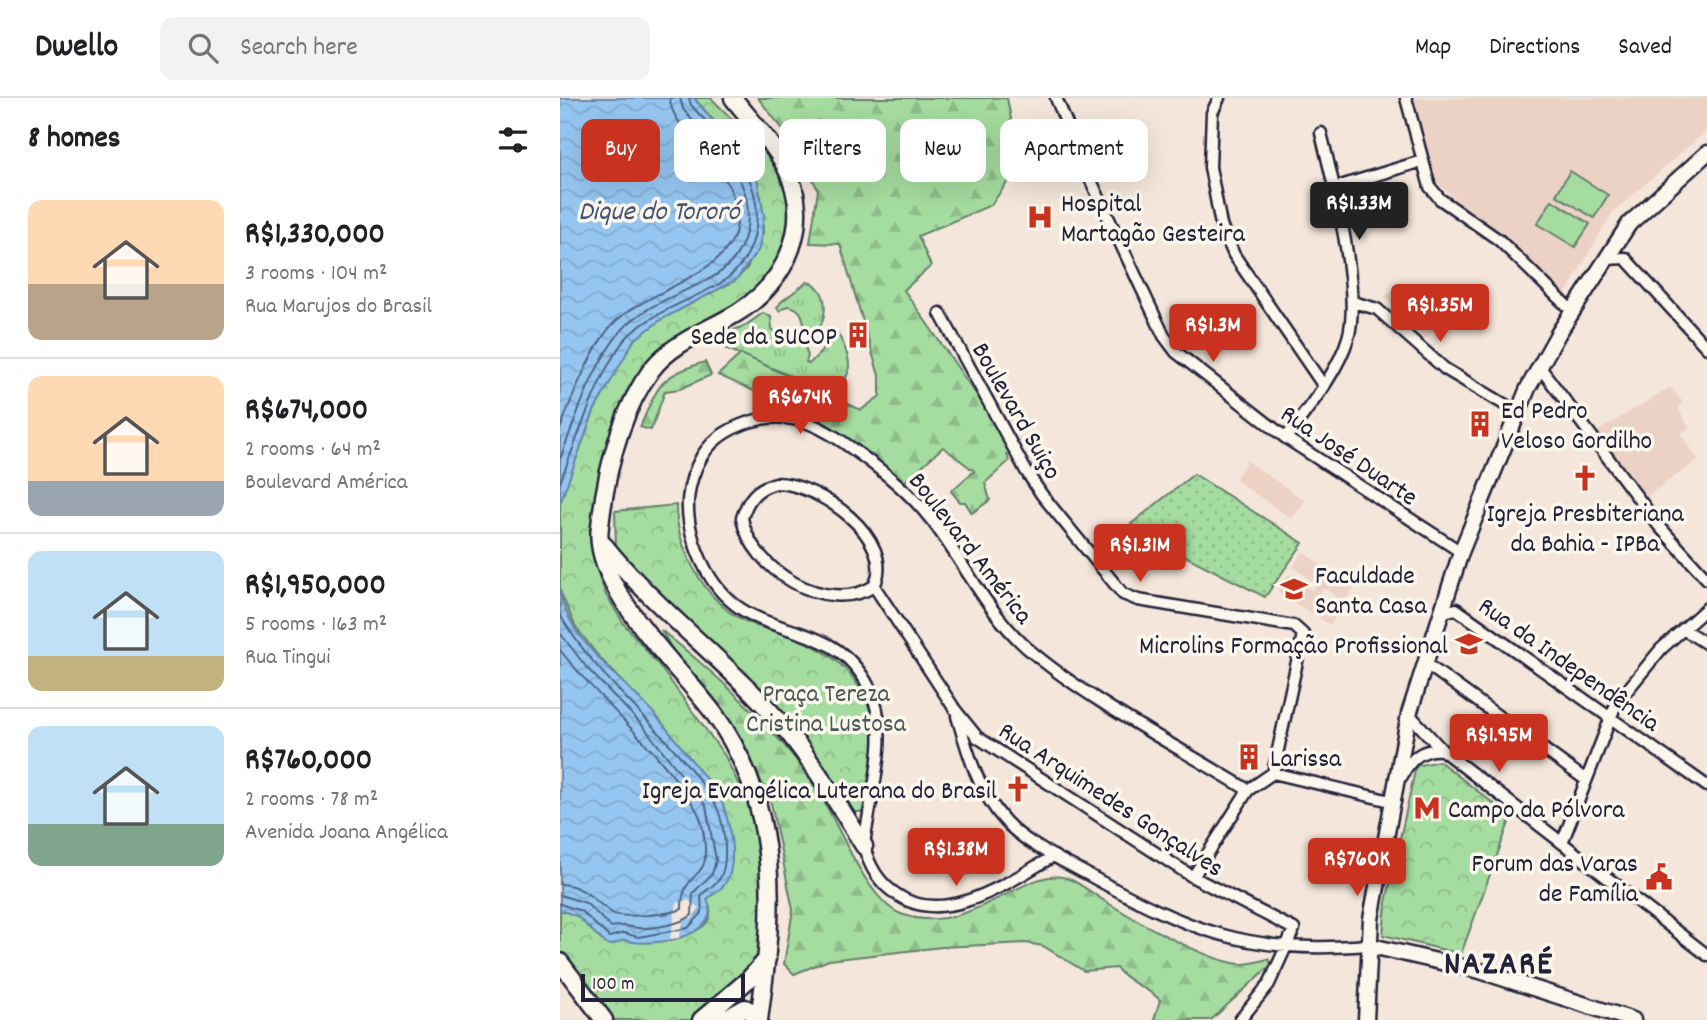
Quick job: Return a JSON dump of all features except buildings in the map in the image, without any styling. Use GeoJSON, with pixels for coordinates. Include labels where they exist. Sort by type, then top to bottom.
{"type":"FeatureCollection","features":[{"type":"Feature","properties":{"kind":"main road"},"geometry":{"type":"LineString","coordinates":[[733,98],[772,147],[793,181],[799,210],[793,245],[778,275],[753,303],[674,348],[652,369],[634,401],[614,455],[602,510],[600,541],[609,572],[624,601],[717,717],[748,777],[764,831],[771,880],[767,959],[760,1020]]}},
{"type":"Feature","properties":{"kind":"main road"},"geometry":{"type":"LineString","coordinates":[[1366,1020],[1367,945],[1409,714],[1461,552],[1539,366],[1572,311],[1637,216],[1707,153]]}},
{"type":"Feature","properties":{"kind":"main road"},"geometry":{"type":"LineString","coordinates":[[600,541],[639,586],[765,705],[815,766],[864,846]]}},
{"type":"Feature","properties":{"kind":"main road"},"geometry":{"type":"LineString","coordinates":[[1367,945],[1460,966],[1630,1020]]}},
{"type":"Feature","properties":{"kind":"main road"},"geometry":{"type":"LineString","coordinates":[[701,1020],[750,979],[767,959]]}},
{"type":"Feature","properties":{"kind":"main road"},"geometry":{"type":"LineString","coordinates":[[560,962],[604,1020]]}},
{"type":"Feature","properties":{"kind":"main road"},"geometry":{"type":"LineString","coordinates":[[723,1020],[745,1008],[751,1011],[754,1020]]}},
{"type":"Feature","properties":{"kind":"street","name":"Rua José Duarte"},"geometry":{"type":"LineString","coordinates":[[1056,98],[1085,168],[1164,336],[1196,371],[1286,438],[1461,552]]}},
{"type":"Feature","properties":{"kind":"street"},"geometry":{"type":"LineString","coordinates":[[1219,98],[1212,113],[1210,167],[1221,225],[1234,255],[1322,385]]}},
{"type":"Feature","properties":{"kind":"street"},"geometry":{"type":"LineString","coordinates":[[1406,98],[1430,187],[1440,199],[1499,240],[1572,311]]}},
{"type":"Feature","properties":{"kind":"street"},"geometry":{"type":"LineString","coordinates":[[1286,438],[1322,385],[1349,337],[1353,302],[1334,188],[1321,133]]}},
{"type":"Feature","properties":{"kind":"street"},"geometry":{"type":"LineString","coordinates":[[1334,188],[1422,161]]}},
{"type":"Feature","properties":{"kind":"street"},"geometry":{"type":"LineString","coordinates":[[1606,259],[1625,258],[1707,348]]}},
{"type":"Feature","properties":{"kind":"street"},"geometry":{"type":"LineString","coordinates":[[1353,302],[1377,309],[1445,369],[1519,414]]}},
{"type":"Feature","properties":{"kind":"street","name":"Boulevard Suiço"},"geometry":{"type":"LineString","coordinates":[[940,313],[1026,471],[1118,589],[1138,600],[1294,626],[1300,630],[1304,639],[1273,773]]}},
{"type":"Feature","properties":{"kind":"street"},"geometry":{"type":"LineString","coordinates":[[1539,366],[1659,526],[1707,579]]}},
{"type":"Feature","properties":{"kind":"street","name":"Boulevard América"},"geometry":{"type":"LineString","coordinates":[[864,846],[880,724],[869,688],[846,655],[831,645],[756,620],[728,602],[707,574],[691,533],[687,511],[694,470],[705,451],[724,433],[746,422],[774,417],[799,419],[841,440],[912,498],[932,521],[1005,626],[1033,652],[1072,681],[1248,790]]}},
{"type":"Feature","properties":{"kind":"street"},"geometry":{"type":"LineString","coordinates":[[776,483],[802,486],[869,536],[880,558],[879,576],[874,586],[858,593],[819,591],[783,577],[754,549],[742,518],[746,506],[763,486],[776,483]]}},
{"type":"Feature","properties":{"kind":"street","name":"Rua Arquimedes Gonçalves"},"geometry":{"type":"LineString","coordinates":[[874,586],[956,711],[977,737],[1193,877],[1294,929],[1287,948]]}},
{"type":"Feature","properties":{"kind":"street"},"geometry":{"type":"LineString","coordinates":[[1562,843],[1610,717],[1647,665],[1707,608]]}},
{"type":"Feature","properties":{"kind":"street","name":"Rua da Independência"},"geometry":{"type":"LineString","coordinates":[[1440,613],[1456,609],[1707,786]]}},
{"type":"Feature","properties":{"kind":"street"},"geometry":{"type":"LineString","coordinates":[[1683,629],[1707,644]]}},
{"type":"Feature","properties":{"kind":"street"},"geometry":{"type":"LineString","coordinates":[[1425,663],[1586,780]]}},
{"type":"Feature","properties":{"kind":"street"},"geometry":{"type":"LineString","coordinates":[[956,711],[973,769],[997,810],[1020,833],[1054,856],[1123,894],[1202,931],[1287,948],[1322,950],[1367,945]]}},
{"type":"Feature","properties":{"kind":"street"},"geometry":{"type":"LineString","coordinates":[[1409,714],[1442,750],[1707,955]]}},
{"type":"Feature","properties":{"kind":"street"},"geometry":{"type":"LineString","coordinates":[[1398,782],[1418,755],[1432,749],[1442,750]]}},
{"type":"Feature","properties":{"kind":"street"},"geometry":{"type":"LineString","coordinates":[[1193,877],[1248,790],[1273,773],[1395,802]]}},
{"type":"Feature","properties":{"kind":"street"},"geometry":{"type":"LineString","coordinates":[[864,846],[873,870],[887,889],[919,906],[937,907],[956,904],[982,893],[1054,856]]}},
{"type":"Feature","properties":{"kind":"street"},"geometry":{"type":"LineString","coordinates":[[1240,1020],[1269,984],[1287,948]]}},
{"type":"Feature","properties":{"kind":"shaded area"},"geometry":{"type":"Polygon","coordinates":[[[1412,98],[1707,98],[1707,130],[1612,213],[1564,296],[1436,182],[1412,98]]]}},
{"type":"Feature","properties":{"kind":"shaded area"},"geometry":{"type":"Polygon","coordinates":[[[1400,284],[1444,317],[1426,339],[1385,297],[1400,284]]]}},
{"type":"Feature","properties":{"kind":"shaded area"},"geometry":{"type":"Polygon","coordinates":[[[1670,387],[1682,401],[1678,409],[1689,427],[1681,434],[1698,460],[1647,496],[1595,433],[1670,387]]]}},
{"type":"Feature","properties":{"kind":"shaded area"},"geometry":{"type":"Polygon","coordinates":[[[1247,461],[1305,501],[1292,519],[1235,480],[1247,461]]]}},
{"type":"Feature","properties":{"kind":"shaded area","name":"Faculdade Santa Casa"},"geometry":{"type":"Polygon","coordinates":[[[1303,552],[1354,588],[1344,602],[1324,588],[1319,594],[1341,608],[1330,625],[1277,592],[1288,574],[1312,590],[1317,584],[1293,567],[1303,552]]]}},
{"type":"Feature","properties":{"kind":"green space"},"geometry":{"type":"Polygon","coordinates":[[[694,98],[711,98],[732,119],[712,119],[694,98]]]}},
{"type":"Feature","properties":{"kind":"green space"},"geometry":{"type":"Polygon","coordinates":[[[758,98],[1007,98],[1011,119],[1000,119],[1000,182],[1008,182],[991,205],[918,236],[931,266],[904,290],[1014,449],[1007,454],[1009,461],[985,483],[990,500],[972,513],[965,502],[960,502],[951,491],[974,471],[943,447],[902,484],[827,424],[718,375],[741,354],[861,410],[880,396],[880,379],[840,244],[810,243],[818,190],[814,182],[886,182],[886,119],[779,119],[779,124],[758,98]]]}},
{"type":"Feature","properties":{"kind":"green space"},"geometry":{"type":"Polygon","coordinates":[[[765,153],[776,164],[779,182],[784,182],[790,194],[789,239],[761,295],[650,370],[597,501],[592,535],[596,567],[605,593],[624,624],[658,664],[725,756],[748,804],[765,858],[760,976],[706,1020],[610,1020],[560,956],[560,910],[577,916],[606,944],[627,939],[682,935],[706,924],[710,913],[707,899],[724,885],[720,797],[655,715],[599,657],[575,626],[560,591],[560,503],[594,411],[634,340],[662,319],[736,280],[747,268],[763,233],[761,196],[752,182],[765,182],[765,153]]]}},
{"type":"Feature","properties":{"kind":"green space"},"geometry":{"type":"Polygon","coordinates":[[[1570,171],[1608,195],[1594,218],[1556,195],[1570,171]]]}},
{"type":"Feature","properties":{"kind":"green space"},"geometry":{"type":"Polygon","coordinates":[[[1552,200],[1590,224],[1575,247],[1537,224],[1552,200]]]}},
{"type":"Feature","properties":{"kind":"green space"},"geometry":{"type":"Polygon","coordinates":[[[807,282],[820,291],[825,307],[821,324],[811,336],[806,333],[802,315],[797,309],[787,306],[779,311],[777,308],[807,282]]]}},
{"type":"Feature","properties":{"kind":"green space"},"geometry":{"type":"Polygon","coordinates":[[[763,313],[771,317],[772,329],[784,339],[796,338],[804,343],[808,356],[806,362],[809,364],[821,352],[829,331],[837,332],[849,366],[848,373],[838,387],[828,392],[718,345],[722,335],[746,325],[763,313]]]}},
{"type":"Feature","properties":{"kind":"green space"},"geometry":{"type":"Polygon","coordinates":[[[705,362],[711,375],[680,389],[665,391],[651,430],[640,427],[657,391],[669,377],[705,362]]]}},
{"type":"Feature","properties":{"kind":"green space"},"geometry":{"type":"Polygon","coordinates":[[[1194,474],[1303,543],[1265,597],[1146,536],[1131,524],[1194,474]]]}},
{"type":"Feature","properties":{"kind":"green space","name":"Praça Tereza Cristina Lustosa"},"geometry":{"type":"Polygon","coordinates":[[[676,505],[680,536],[686,551],[701,581],[722,606],[749,623],[798,639],[824,652],[844,668],[860,688],[870,710],[876,759],[872,785],[863,812],[852,812],[789,721],[667,604],[616,549],[615,511],[676,505]]]}},
{"type":"Feature","properties":{"kind":"green space","name":"Praça Tereza Cristina Lustosa"},"geometry":{"type":"Polygon","coordinates":[[[661,630],[747,705],[786,748],[819,793],[865,878],[888,906],[901,914],[926,919],[950,917],[973,910],[1033,882],[1050,877],[1067,878],[1137,920],[1212,957],[1245,964],[1268,959],[1272,964],[1211,1020],[1154,1020],[1160,1000],[1116,968],[1084,971],[1043,946],[1026,943],[942,947],[829,960],[794,974],[784,964],[793,910],[771,803],[744,744],[712,696],[675,654],[661,630]]]}},
{"type":"Feature","properties":{"kind":"green space"},"geometry":{"type":"Polygon","coordinates":[[[1439,761],[1511,817],[1461,954],[1383,935],[1386,902],[1416,766],[1439,761]]]}},
{"type":"Feature","properties":{"kind":"water","name":"Dique do Tororó"},"geometry":{"type":"Polygon","coordinates":[[[560,98],[694,98],[712,119],[674,119],[674,182],[758,182],[764,216],[759,249],[736,280],[662,319],[634,340],[594,411],[560,503],[560,98]]]}},
{"type":"Feature","properties":{"kind":"water"},"geometry":{"type":"Polygon","coordinates":[[[560,591],[565,610],[586,644],[657,717],[720,797],[731,841],[729,876],[722,887],[707,899],[710,913],[705,923],[695,932],[681,938],[649,943],[624,940],[612,945],[606,944],[577,916],[560,910],[560,591]]]}},
{"type":"Feature","properties":{"kind":"pier"},"geometry":{"type":"Polygon","coordinates":[[[688,900],[699,908],[692,919],[684,919],[679,938],[670,939],[677,903],[688,900]]]}},
{"type":"Feature","properties":{"kind":"place","name":"Hospital Martagão Gesteira"},"geometry":{"type":"Point","coordinates":[1040,217]}},
{"type":"Feature","properties":{"kind":"place","name":"Sede da SUCOP"},"geometry":{"type":"Point","coordinates":[858,335]}},
{"type":"Feature","properties":{"kind":"place","name":"Ed Pedro Veloso Gordilho"},"geometry":{"type":"Point","coordinates":[1480,424]}},
{"type":"Feature","properties":{"kind":"place","name":"Igreja Presbiteriana da Bahia - IPBa"},"geometry":{"type":"Point","coordinates":[1585,478]}},
{"type":"Feature","properties":{"kind":"place","name":"Faculdade Santa Casa"},"geometry":{"type":"Point","coordinates":[1294,589]}},
{"type":"Feature","properties":{"kind":"place","name":"Microlins Formação Profissional"},"geometry":{"type":"Point","coordinates":[1469,644]}},
{"type":"Feature","properties":{"kind":"place","name":"Larissa"},"geometry":{"type":"Point","coordinates":[1249,757]}},
{"type":"Feature","properties":{"kind":"place","name":"Igreja Evangélica Luterana do Brasil"},"geometry":{"type":"Point","coordinates":[1018,789]}},
{"type":"Feature","properties":{"kind":"place","name":"Campo da Pólvora"},"geometry":{"type":"Point","coordinates":[1427,808]}},
{"type":"Feature","properties":{"kind":"place","name":"Forum das Varas de Família"},"geometry":{"type":"Point","coordinates":[1659,877]}},
{"type":"Feature","properties":{"kind":"district","name":"NAZARÉ"},"geometry":{"type":"Point","coordinates":[1499,961]}}]}
